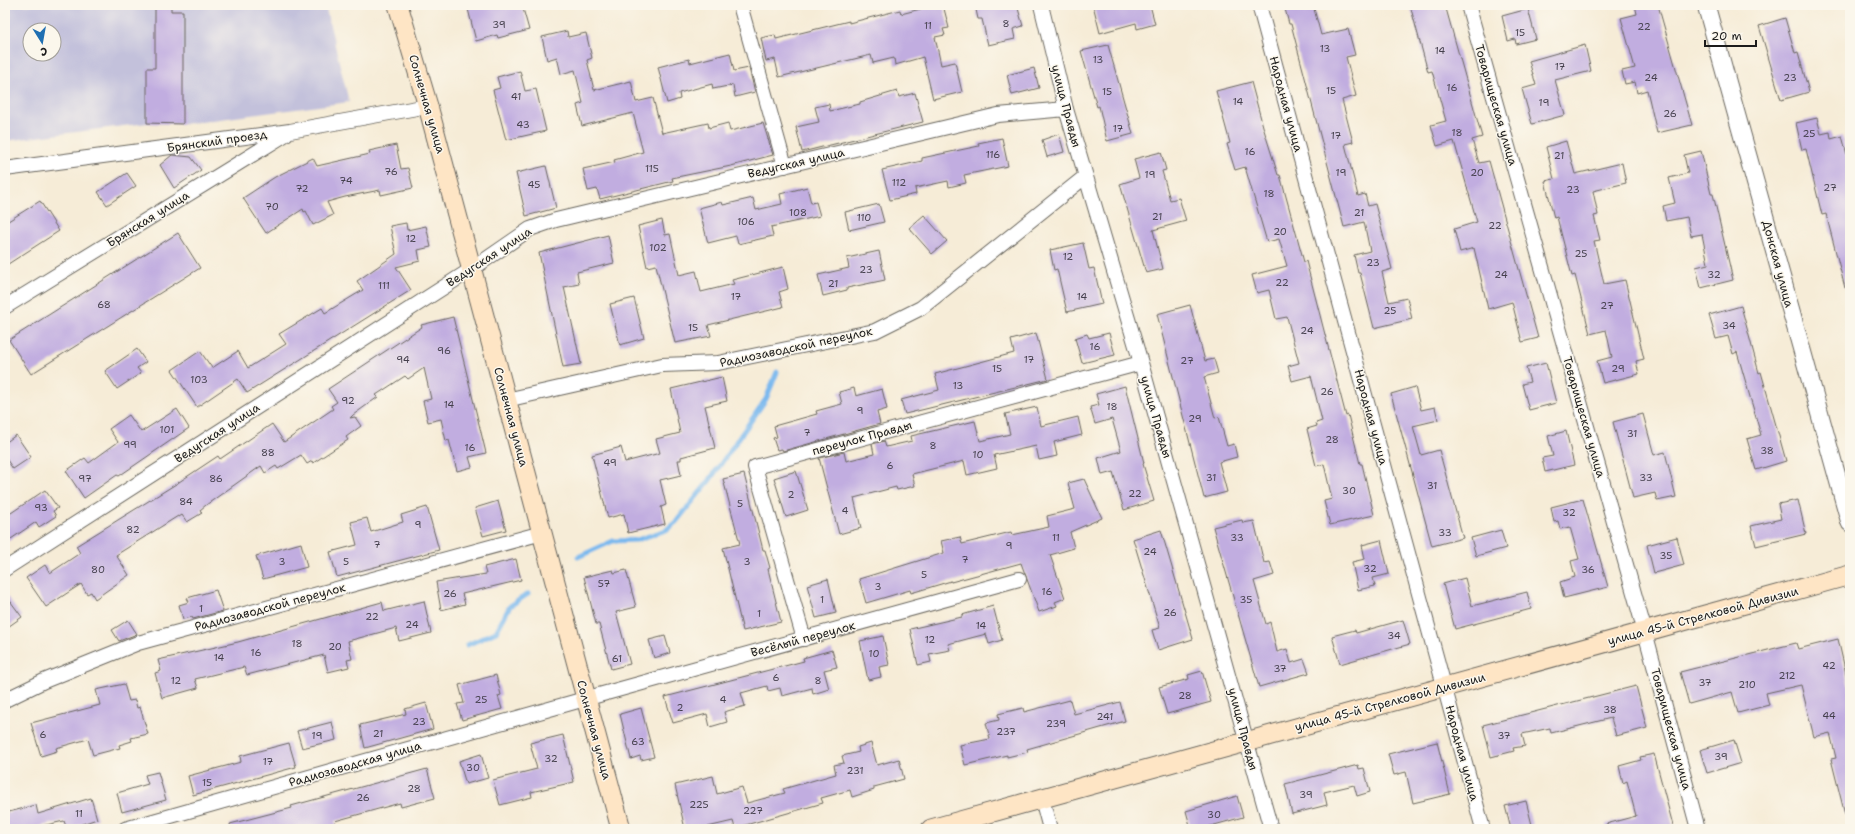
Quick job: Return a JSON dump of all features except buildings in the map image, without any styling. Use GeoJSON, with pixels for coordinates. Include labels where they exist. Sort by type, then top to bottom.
{"type":"FeatureCollection","features":[{"type":"Feature","properties":{"kind":"main road","name":"Солнечная улица"},"geometry":{"type":"LineString","coordinates":[[398,5],[428,106],[621,829]]}},
{"type":"Feature","properties":{"kind":"main road","name":"улица 45-й Стрелковой Дивизии"},"geometry":{"type":"LineString","coordinates":[[931,829],[1850,575]]}},
{"type":"Feature","properties":{"kind":"street"},"geometry":{"type":"LineString","coordinates":[[740,5],[785,166]]}},
{"type":"Feature","properties":{"kind":"street","name":"улица Правды"},"geometry":{"type":"LineString","coordinates":[[1041,5],[1066,109],[1141,363],[1271,829]]}},
{"type":"Feature","properties":{"kind":"street","name":"Народная улица"},"geometry":{"type":"LineString","coordinates":[[1259,5],[1483,829]]}},
{"type":"Feature","properties":{"kind":"street","name":"Товарищеская улица"},"geometry":{"type":"LineString","coordinates":[[1468,5],[1645,632],[1698,829]]}},
{"type":"Feature","properties":{"kind":"street","name":"Донская улица"},"geometry":{"type":"LineString","coordinates":[[1706,5],[1850,523]]}},
{"type":"Feature","properties":{"kind":"street","name":"Брянский проезд"},"geometry":{"type":"LineString","coordinates":[[5,169],[290,131],[428,106]]}},
{"type":"Feature","properties":{"kind":"street","name":"Ведугская улица"},"geometry":{"type":"LineString","coordinates":[[5,569],[472,269],[530,229],[556,220],[998,115],[1066,109]]}},
{"type":"Feature","properties":{"kind":"street","name":"Брянская улица"},"geometry":{"type":"LineString","coordinates":[[5,307],[290,131]]}},
{"type":"Feature","properties":{"kind":"street","name":"Радиозаводской переулок"},"geometry":{"type":"LineString","coordinates":[[506,400],[662,365],[718,363],[875,332],[922,308],[1086,176]]}},
{"type":"Feature","properties":{"kind":"street","name":"переулок Правды"},"geometry":{"type":"LineString","coordinates":[[804,639],[755,467],[1141,363]]}},
{"type":"Feature","properties":{"kind":"street","name":"Радиозаводской переулок"},"geometry":{"type":"LineString","coordinates":[[5,700],[44,681],[138,643],[542,533]]}},
{"type":"Feature","properties":{"kind":"street","name":"Весёлый переулок"},"geometry":{"type":"LineString","coordinates":[[586,698],[1019,579]]}},
{"type":"Feature","properties":{"kind":"street","name":"Радиозаводская улица"},"geometry":{"type":"LineString","coordinates":[[125,829],[586,698]]}},
{"type":"Feature","properties":{"kind":"street"},"geometry":{"type":"LineString","coordinates":[[1042,799],[1050,829]]}},
{"type":"Feature","properties":{"kind":"shaded area"},"geometry":{"type":"Polygon","coordinates":[[[5,5],[325,5],[349,102],[183,124],[147,123],[5,141],[5,5]]]}},
{"type":"Feature","properties":{"kind":"waterway"},"geometry":{"type":"LineString","coordinates":[[578,557],[613,541],[637,540],[666,530],[676,522],[709,481],[766,399],[777,372]]}},
{"type":"Feature","properties":{"kind":"waterway"},"geometry":{"type":"LineString","coordinates":[[467,645],[496,632],[510,606],[528,594]]}}]}
